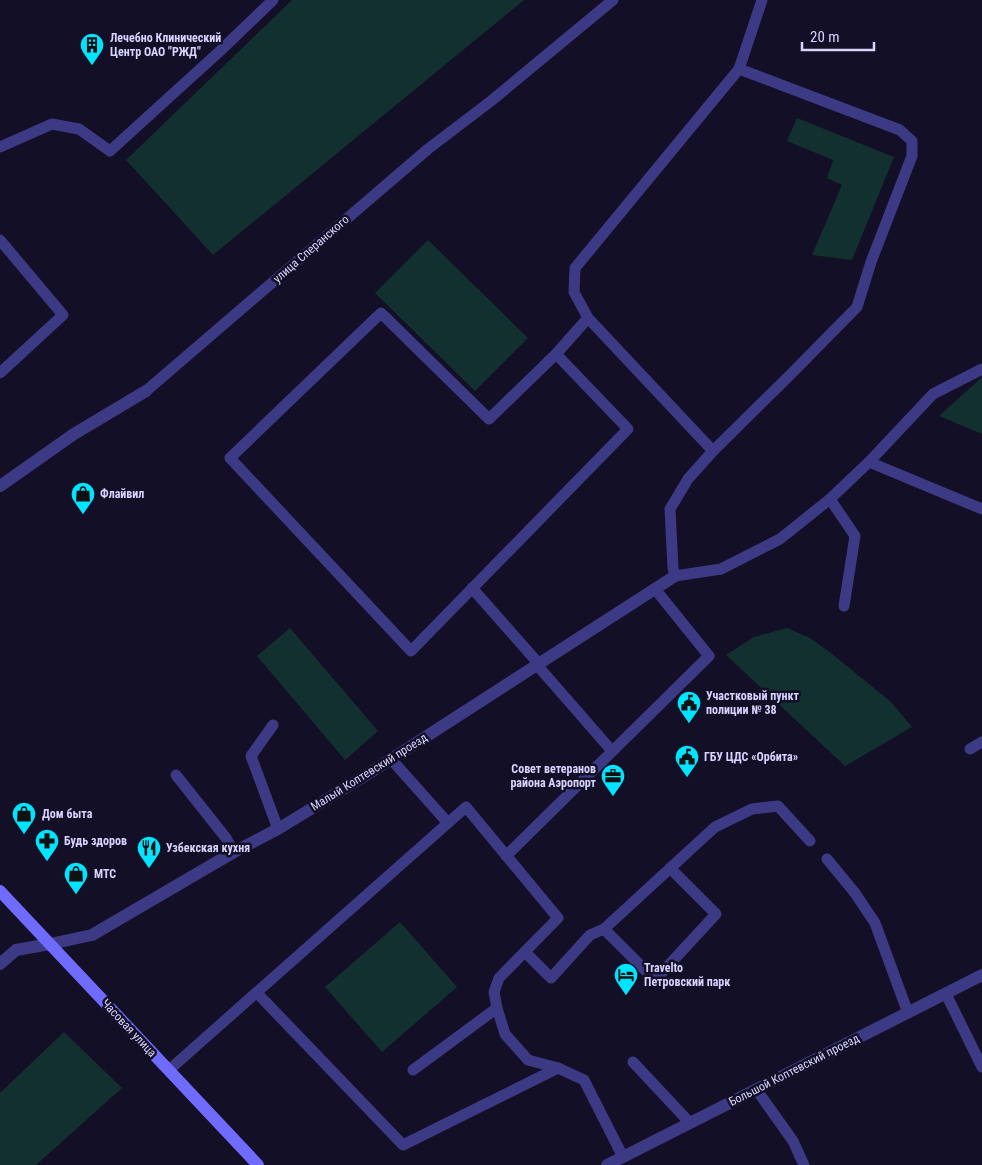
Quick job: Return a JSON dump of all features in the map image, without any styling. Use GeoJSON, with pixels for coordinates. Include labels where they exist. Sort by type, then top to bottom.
{"type":"FeatureCollection","features":[{"type":"Feature","properties":{"kind":"street","name":"улица Сперанского"},"geometry":{"type":"LineString","coordinates":[[0,486],[74,434],[146,390]]}},
{"type":"Feature","properties":{"kind":"street","name":"Малый Коптевский проезд"},"geometry":{"type":"LineString","coordinates":[[0,964],[16,950],[92,935],[278,828],[391,759],[675,576]]}},
{"type":"Feature","properties":{"kind":"street","name":"Часовая улица"},"geometry":{"type":"LineString","coordinates":[[0,891],[258,1165]]}},
{"type":"Feature","properties":{"kind":"street","name":"Большой Коптевский проезд"},"geometry":{"type":"LineString","coordinates":[[607,1165],[982,975]]}},
{"type":"Feature","properties":{"kind":"lane"},"geometry":{"type":"LineString","coordinates":[[0,148],[52,124],[78,129],[110,150],[220,51],[273,0]]}},
{"type":"Feature","properties":{"kind":"lane","name":"улица Сперанского"},"geometry":{"type":"LineString","coordinates":[[146,390],[428,149],[613,0]]}},
{"type":"Feature","properties":{"kind":"lane"},"geometry":{"type":"LineString","coordinates":[[713,451],[588,318],[574,292],[576,268],[739,69],[762,0]]}},
{"type":"Feature","properties":{"kind":"lane"},"geometry":{"type":"LineString","coordinates":[[739,69],[900,130],[912,141],[912,156],[871,262],[857,307],[713,451],[688,479],[670,509],[675,576],[721,568],[780,539],[830,499],[869,462],[933,394],[982,369]]}},
{"type":"Feature","properties":{"kind":"lane"},"geometry":{"type":"LineString","coordinates":[[0,240],[62,315],[0,372]]}},
{"type":"Feature","properties":{"kind":"lane"},"geometry":{"type":"LineString","coordinates":[[556,354],[628,429],[410,651],[230,458],[381,313],[490,419],[556,354],[588,318]]}},
{"type":"Feature","properties":{"kind":"lane"},"geometry":{"type":"LineString","coordinates":[[869,462],[982,509]]}},
{"type":"Feature","properties":{"kind":"lane"},"geometry":{"type":"LineString","coordinates":[[830,499],[855,536],[844,606]]}},
{"type":"Feature","properties":{"kind":"lane"},"geometry":{"type":"LineString","coordinates":[[472,588],[612,752]]}},
{"type":"Feature","properties":{"kind":"lane"},"geometry":{"type":"LineString","coordinates":[[506,856],[709,656],[655,589]]}},
{"type":"Feature","properties":{"kind":"lane"},"geometry":{"type":"LineString","coordinates":[[273,724],[251,756],[278,828]]}},
{"type":"Feature","properties":{"kind":"lane"},"geometry":{"type":"LineString","coordinates":[[970,749],[982,742]]}},
{"type":"Feature","properties":{"kind":"lane"},"geometry":{"type":"LineString","coordinates":[[391,759],[448,823]]}},
{"type":"Feature","properties":{"kind":"lane"},"geometry":{"type":"LineString","coordinates":[[176,775],[226,838],[234,852]]}},
{"type":"Feature","properties":{"kind":"lane"},"geometry":{"type":"LineString","coordinates":[[525,952],[551,978],[590,935],[604,929],[716,827],[752,809],[778,806],[810,841]]}},
{"type":"Feature","properties":{"kind":"lane"},"geometry":{"type":"LineString","coordinates":[[169,1070],[466,807],[558,918],[500,978],[494,992],[505,1034],[528,1060],[558,1068],[584,1080],[623,1157]]}},
{"type":"Feature","properties":{"kind":"lane"},"geometry":{"type":"LineString","coordinates":[[827,860],[855,893],[875,923],[908,1013]]}},
{"type":"Feature","properties":{"kind":"lane"},"geometry":{"type":"LineString","coordinates":[[604,929],[655,980],[716,914],[670,868]]}},
{"type":"Feature","properties":{"kind":"lane"},"geometry":{"type":"LineString","coordinates":[[257,993],[403,1145],[558,1068]]}},
{"type":"Feature","properties":{"kind":"lane"},"geometry":{"type":"LineString","coordinates":[[946,994],[982,1067]]}},
{"type":"Feature","properties":{"kind":"lane"},"geometry":{"type":"LineString","coordinates":[[413,1070],[497,1008]]}},
{"type":"Feature","properties":{"kind":"lane"},"geometry":{"type":"LineString","coordinates":[[633,1062],[690,1123]]}},
{"type":"Feature","properties":{"kind":"lane"},"geometry":{"type":"LineString","coordinates":[[756,1089],[793,1141],[804,1165]]}},
{"type":"Feature","properties":{"kind":"green space"},"geometry":{"type":"Polygon","coordinates":[[[292,0],[524,0],[213,255],[126,160],[292,0]]]}},
{"type":"Feature","properties":{"kind":"green space"},"geometry":{"type":"Polygon","coordinates":[[[797,118],[894,157],[852,260],[812,255],[842,185],[827,178],[833,160],[787,141],[797,118]]]}},
{"type":"Feature","properties":{"kind":"green space"},"geometry":{"type":"Polygon","coordinates":[[[428,240],[528,338],[475,391],[375,293],[428,240]]]}},
{"type":"Feature","properties":{"kind":"green space"},"geometry":{"type":"Polygon","coordinates":[[[982,377],[982,434],[939,416],[982,377]]]}},
{"type":"Feature","properties":{"kind":"green space"},"geometry":{"type":"Polygon","coordinates":[[[290,628],[378,731],[345,760],[257,656],[290,628]]]}},
{"type":"Feature","properties":{"kind":"green space"},"geometry":{"type":"Polygon","coordinates":[[[787,628],[810,638],[831,653],[891,702],[912,727],[845,766],[726,655],[754,637],[787,628]]]}},
{"type":"Feature","properties":{"kind":"green space"},"geometry":{"type":"Polygon","coordinates":[[[400,922],[457,987],[382,1052],[325,987],[400,922]]]}},
{"type":"Feature","properties":{"kind":"green space"},"geometry":{"type":"Polygon","coordinates":[[[64,1032],[122,1088],[36,1165],[0,1165],[0,1093],[64,1032]]]}},
{"type":"Feature","properties":{"kind":"place","name":"Лечебно Клинический Центр ОАО \"РЖД\""},"geometry":{"type":"Point","coordinates":[92,66]}},
{"type":"Feature","properties":{"kind":"place","name":"Флайвил"},"geometry":{"type":"Point","coordinates":[83,515]}},
{"type":"Feature","properties":{"kind":"place","name":"Участковый пункт полиции № 38"},"geometry":{"type":"Point","coordinates":[689,724]}},
{"type":"Feature","properties":{"kind":"place","name":"ГБУ ЦДС «Орбита»"},"geometry":{"type":"Point","coordinates":[687,778]}},
{"type":"Feature","properties":{"kind":"place","name":"Совет ветеранов района Аэропорт"},"geometry":{"type":"Point","coordinates":[613,797]}},
{"type":"Feature","properties":{"kind":"place","name":"Дом быта"},"geometry":{"type":"Point","coordinates":[24,835]}},
{"type":"Feature","properties":{"kind":"place","name":"Будь здоров"},"geometry":{"type":"Point","coordinates":[47,862]}},
{"type":"Feature","properties":{"kind":"place","name":"Узбекская кухня"},"geometry":{"type":"Point","coordinates":[149,869]}},
{"type":"Feature","properties":{"kind":"place","name":"МТС"},"geometry":{"type":"Point","coordinates":[76,895]}},
{"type":"Feature","properties":{"kind":"place","name":"Travelto Петровский парк"},"geometry":{"type":"Point","coordinates":[626,996]}}]}
